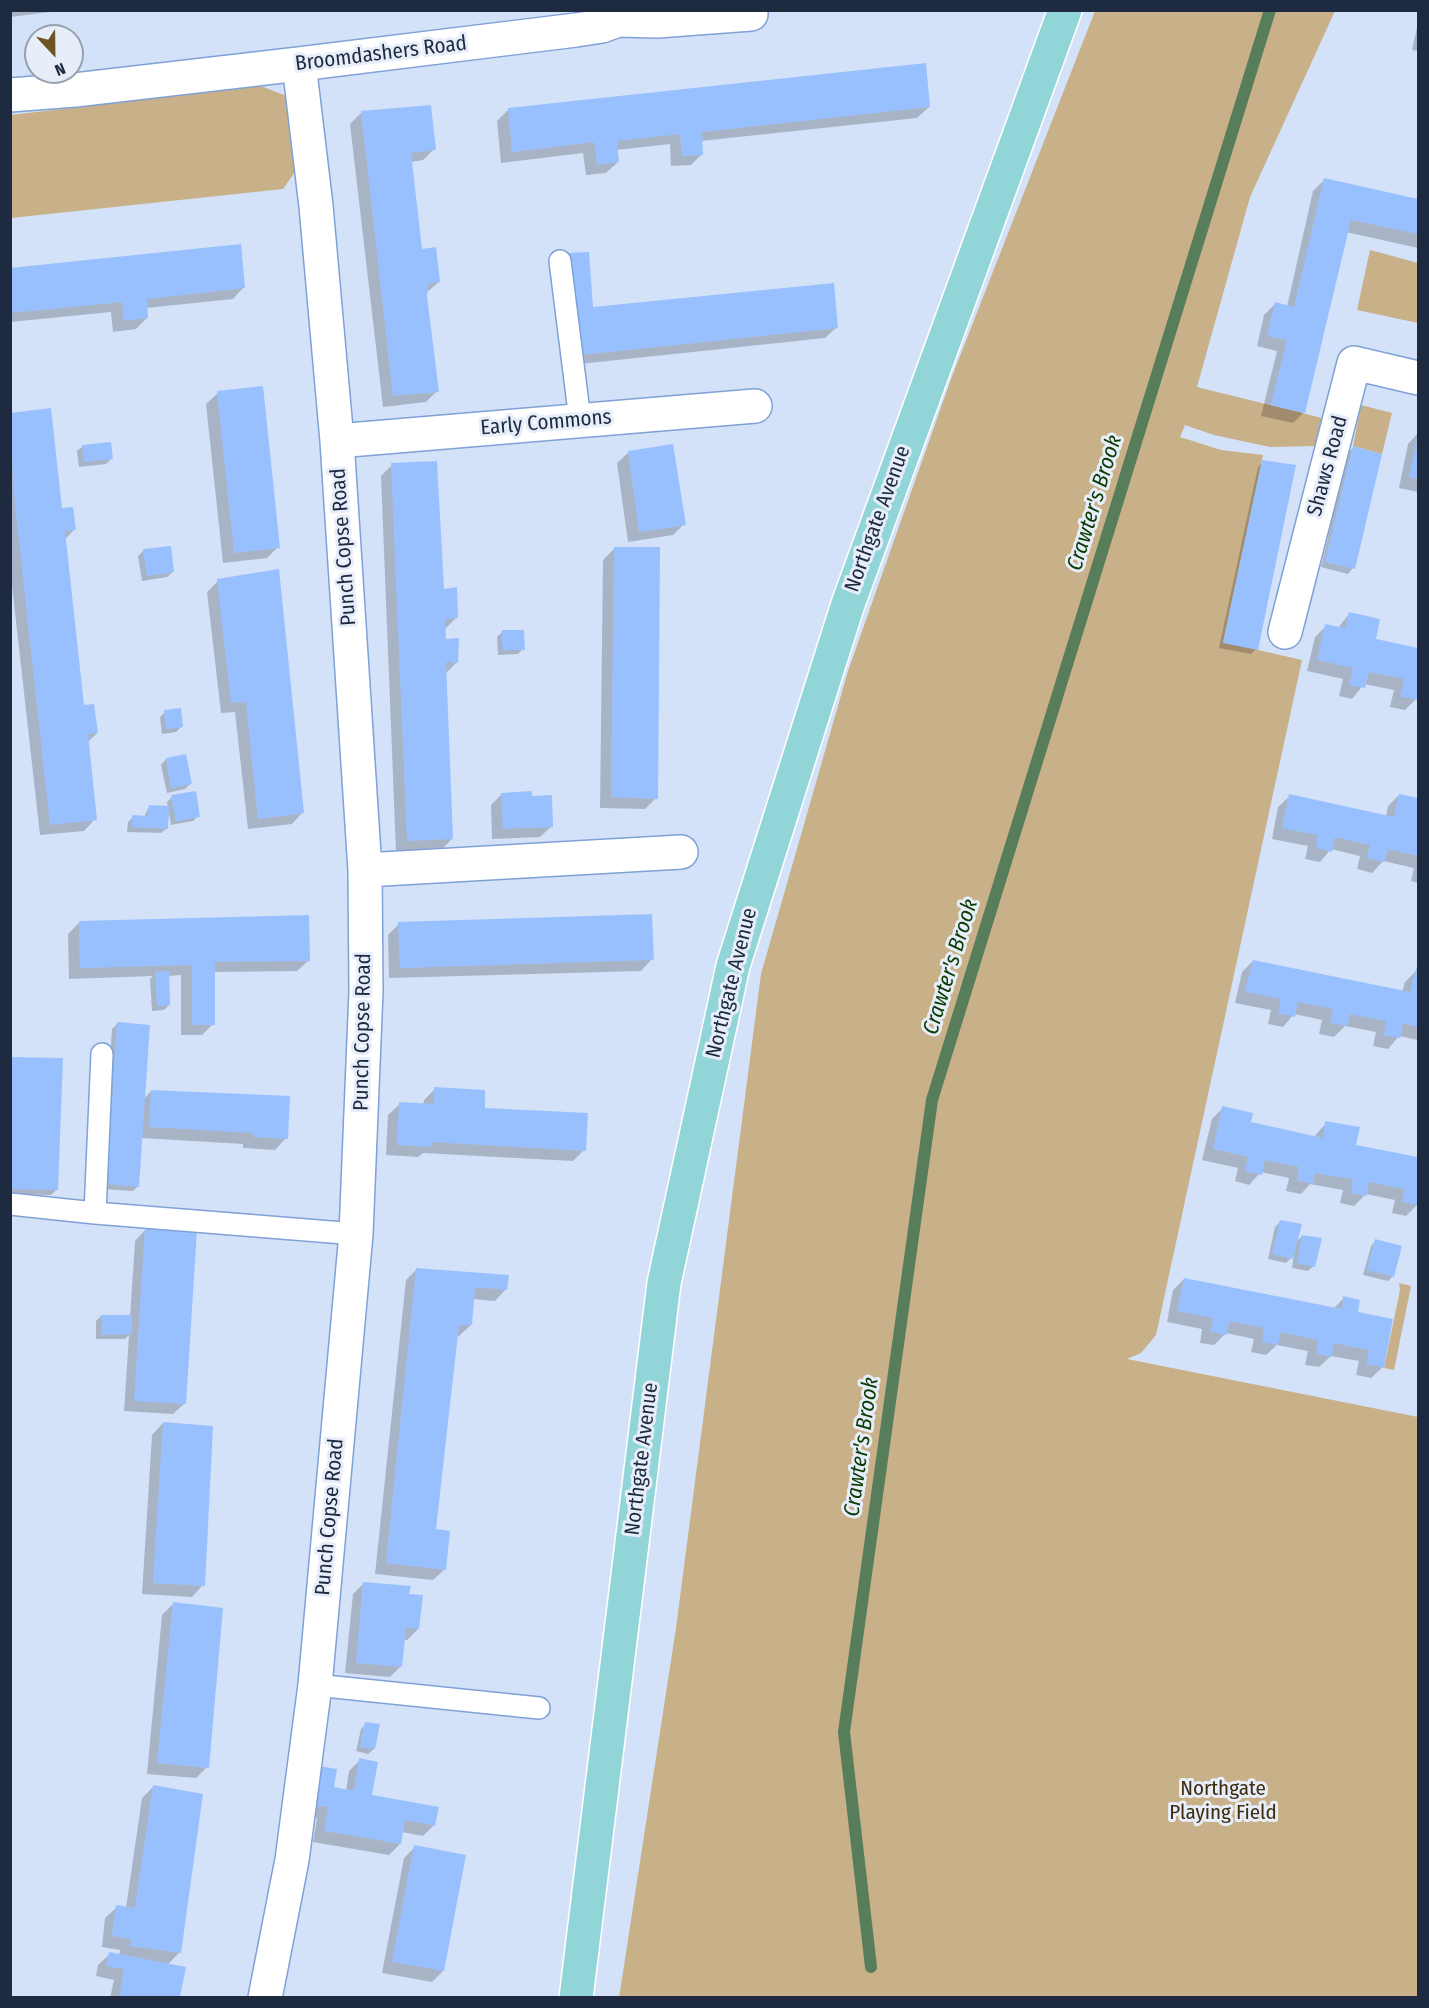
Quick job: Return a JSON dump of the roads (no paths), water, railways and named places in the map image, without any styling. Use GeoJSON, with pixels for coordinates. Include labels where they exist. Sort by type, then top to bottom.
{"type":"FeatureCollection","features":[{"type":"Feature","properties":{"kind":"main road","name":"Northgate Avenue"},"geometry":{"type":"LineString","coordinates":[[576,1998],[664,1282],[732,966],[848,604],[1065,10]]}},
{"type":"Feature","properties":{"kind":"street","name":"Broomdashers Road"},"geometry":{"type":"LineString","coordinates":[[10,95],[299,64],[593,27],[619,15],[657,21],[751,14]]}},
{"type":"Feature","properties":{"kind":"street","name":"Punch Copse Road"},"geometry":{"type":"LineString","coordinates":[[266,1998],[292,1860],[315,1685],[356,1234],[366,991],[365,870],[338,441],[316,206],[299,64]]}},
{"type":"Feature","properties":{"kind":"street","name":"Shaws Road"},"geometry":{"type":"LineString","coordinates":[[1285,632],[1354,363],[1419,378]]}},
{"type":"Feature","properties":{"kind":"street","name":"Early Commons"},"geometry":{"type":"LineString","coordinates":[[338,441],[755,406]]}},
{"type":"Feature","properties":{"kind":"street"},"geometry":{"type":"LineString","coordinates":[[365,870],[681,852]]}},
{"type":"Feature","properties":{"kind":"lane"},"geometry":{"type":"LineString","coordinates":[[561,261],[580,420]]}},
{"type":"Feature","properties":{"kind":"lane"},"geometry":{"type":"LineString","coordinates":[[95,1213],[102,1054]]}},
{"type":"Feature","properties":{"kind":"lane"},"geometry":{"type":"LineString","coordinates":[[10,1204],[356,1234]]}},
{"type":"Feature","properties":{"kind":"lane"},"geometry":{"type":"LineString","coordinates":[[315,1685],[539,1708]]}},
{"type":"Feature","properties":{"kind":"waterway","name":"Crawter's Brook"},"geometry":{"type":"LineString","coordinates":[[871,1967],[844,1732],[932,1100],[1270,10]]}},
{"type":"Feature","properties":{"kind":"park label","name":"Northgate Playing Field"},"geometry":{"type":"Point","coordinates":[1223,1801]}}]}
